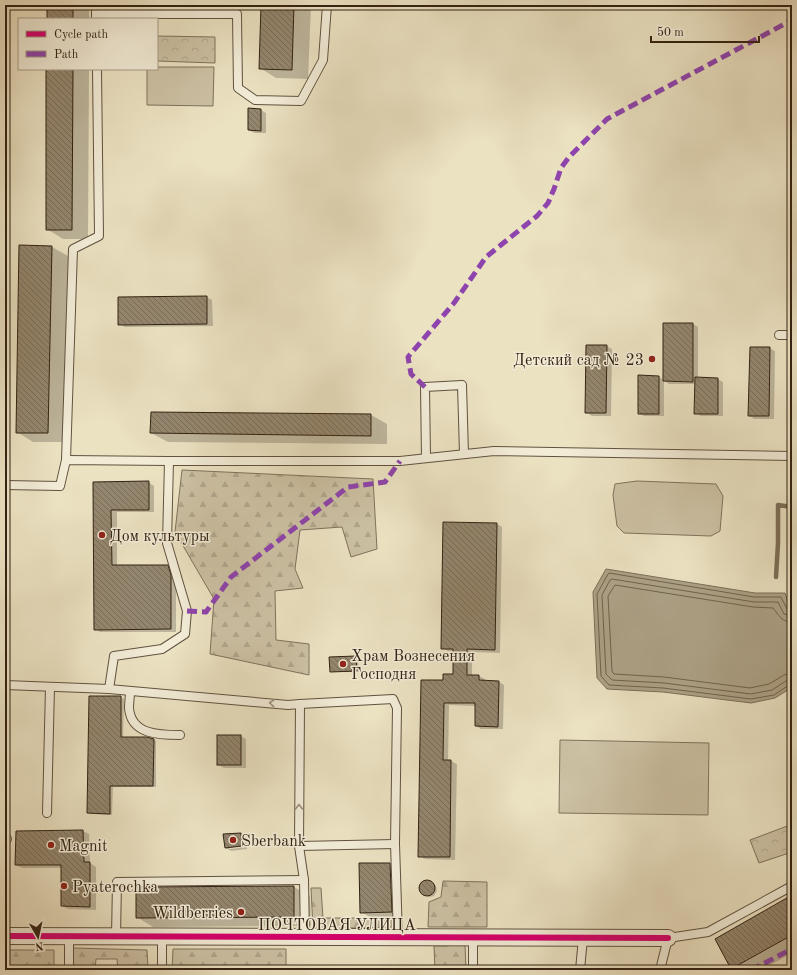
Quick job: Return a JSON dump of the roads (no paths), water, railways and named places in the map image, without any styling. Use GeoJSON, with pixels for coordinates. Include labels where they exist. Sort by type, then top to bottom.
{"type":"FeatureCollection","features":[{"type":"Feature","properties":{"kind":"street","name":"ПОЧТОВАЯ УЛИЦА"},"geometry":{"type":"LineString","coordinates":[[5,936],[668,938]]}},
{"type":"Feature","properties":{"kind":"lane"},"geometry":{"type":"LineString","coordinates":[[96,13],[236,14],[238,88],[255,100],[301,101],[323,60],[327,5]]}},
{"type":"Feature","properties":{"kind":"lane"},"geometry":{"type":"LineString","coordinates":[[5,485],[60,486],[66,460],[73,249],[99,236],[97,70]]}},
{"type":"Feature","properties":{"kind":"lane"},"geometry":{"type":"LineString","coordinates":[[779,335],[792,335]]}},
{"type":"Feature","properties":{"kind":"lane"},"geometry":{"type":"LineString","coordinates":[[426,458],[425,387],[462,385],[464,454]]}},
{"type":"Feature","properties":{"kind":"lane"},"geometry":{"type":"LineString","coordinates":[[66,460],[400,461],[494,451],[792,456]]}},
{"type":"Feature","properties":{"kind":"lane"},"geometry":{"type":"LineString","coordinates":[[109,689],[114,656],[162,648],[184,634],[187,611],[166,543],[169,461]]}},
{"type":"Feature","properties":{"kind":"lane"},"geometry":{"type":"LineString","coordinates":[[5,685],[109,689],[130,692],[300,704],[393,699],[397,708],[395,844],[398,937]]}},
{"type":"Feature","properties":{"kind":"lane"},"geometry":{"type":"LineString","coordinates":[[47,813],[50,687]]}},
{"type":"Feature","properties":{"kind":"lane"},"geometry":{"type":"LineString","coordinates":[[130,692],[129,709],[134,722],[144,730],[158,735],[180,735]]}},
{"type":"Feature","properties":{"kind":"lane"},"geometry":{"type":"LineString","coordinates":[[300,704],[299,846],[304,880],[305,937]]}},
{"type":"Feature","properties":{"kind":"lane"},"geometry":{"type":"LineString","coordinates":[[299,846],[395,844]]}},
{"type":"Feature","properties":{"kind":"lane"},"geometry":{"type":"LineString","coordinates":[[116,936],[117,882],[304,880]]}},
{"type":"Feature","properties":{"kind":"lane"},"geometry":{"type":"LineString","coordinates":[[660,970],[668,938],[708,932],[792,886]]}},
{"type":"Feature","properties":{"kind":"lane"},"geometry":{"type":"LineString","coordinates":[[69,936],[69,970]]}},
{"type":"Feature","properties":{"kind":"lane"},"geometry":{"type":"LineString","coordinates":[[162,936],[162,970]]}},
{"type":"Feature","properties":{"kind":"lane"},"geometry":{"type":"LineString","coordinates":[[473,937],[473,970]]}},
{"type":"Feature","properties":{"kind":"lane"},"geometry":{"type":"LineString","coordinates":[[580,970],[583,938]]}},
{"type":"Feature","properties":{"kind":"water"},"geometry":{"type":"Polygon","coordinates":[[[606,569],[755,593],[785,593],[792,617],[791,688],[775,698],[751,703],[663,692],[607,689],[597,678],[593,592],[606,569]]]}},
{"type":"Feature","properties":{"kind":"waterway"},"geometry":{"type":"LineString","coordinates":[[776,577],[778,505],[792,507]]}},
{"type":"Feature","properties":{"kind":"place","name":"Детский сад № 23"},"geometry":{"type":"Point","coordinates":[652,359]}},
{"type":"Feature","properties":{"kind":"place","name":"Дом культуры"},"geometry":{"type":"Point","coordinates":[102,535]}},
{"type":"Feature","properties":{"kind":"place","name":"Храм Вознесения Господня"},"geometry":{"type":"Point","coordinates":[343,664]}},
{"type":"Feature","properties":{"kind":"place","name":"Sberbank"},"geometry":{"type":"Point","coordinates":[233,840]}},
{"type":"Feature","properties":{"kind":"place","name":"Magnit"},"geometry":{"type":"Point","coordinates":[51,845]}},
{"type":"Feature","properties":{"kind":"place","name":"Pyaterochka"},"geometry":{"type":"Point","coordinates":[64,886]}},
{"type":"Feature","properties":{"kind":"place","name":"Wildberries"},"geometry":{"type":"Point","coordinates":[241,912]}}]}
